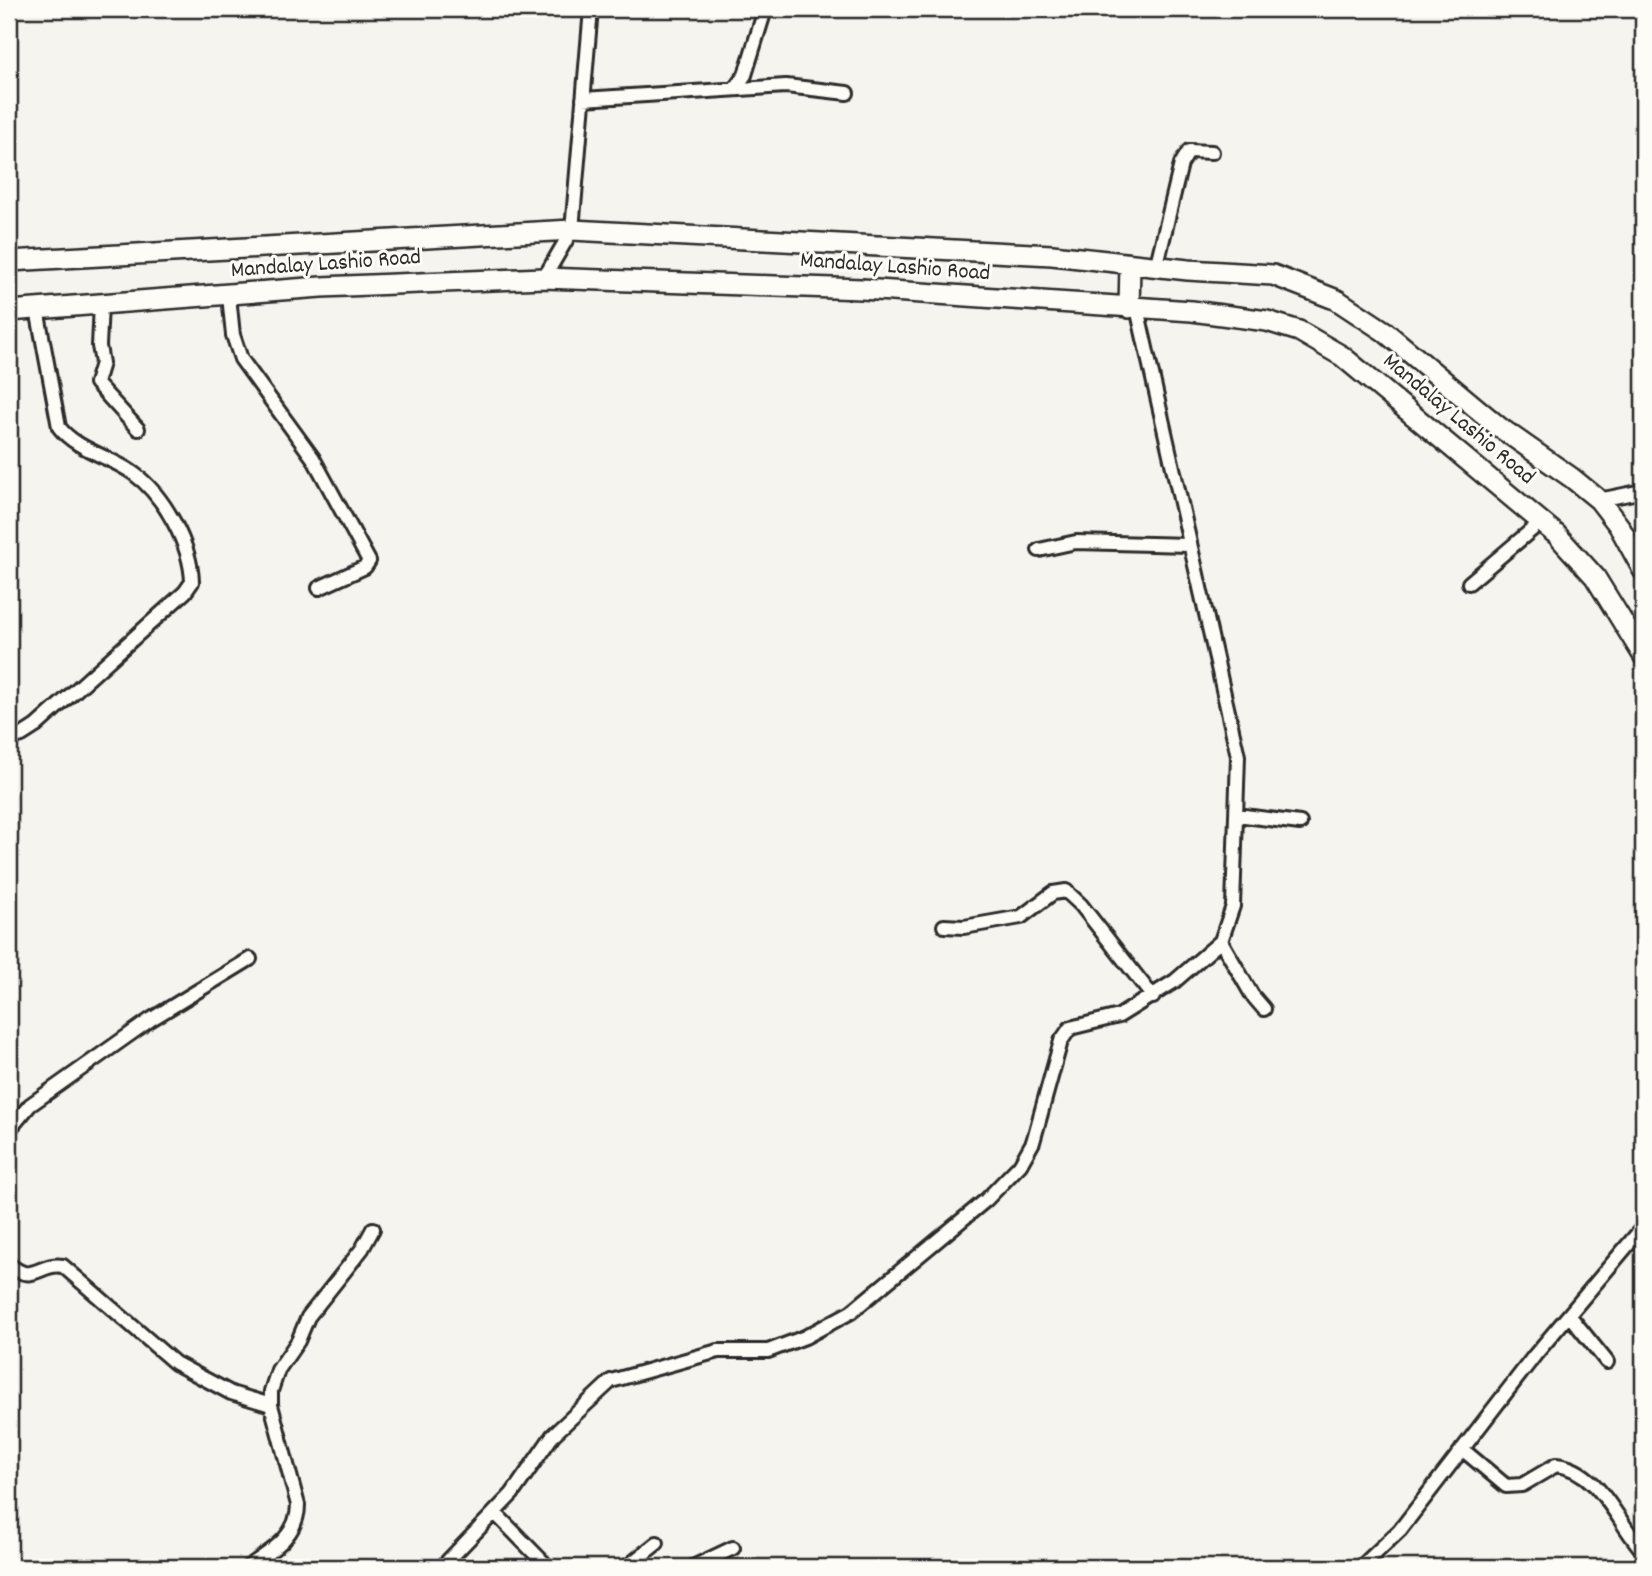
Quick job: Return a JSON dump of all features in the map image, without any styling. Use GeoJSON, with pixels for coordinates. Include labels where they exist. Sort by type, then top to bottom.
{"type":"FeatureCollection","features":[{"type":"Feature","properties":{"kind":"highway","name":"Mandalay Lashio Road"},"geometry":{"type":"LineString","coordinates":[[9,261],[572,230],[1052,255],[1156,268],[1273,275],[1337,300],[1384,331],[1499,427],[1599,500],[1619,526],[1643,570]]}},
{"type":"Feature","properties":{"kind":"highway"},"geometry":{"type":"LineString","coordinates":[[1129,265],[1133,308]]}},
{"type":"Feature","properties":{"kind":"highway","name":"Mandalay Lashio Road"},"geometry":{"type":"LineString","coordinates":[[9,311],[321,287],[544,278],[862,289],[1230,314],[1278,324],[1321,342],[1541,522],[1595,577],[1643,655]]}},
{"type":"Feature","properties":{"kind":"street"},"geometry":{"type":"LineString","coordinates":[[544,278],[572,230],[591,9]]}},
{"type":"Feature","properties":{"kind":"street"},"geometry":{"type":"LineString","coordinates":[[735,88],[745,75],[764,13]]}},
{"type":"Feature","properties":{"kind":"street"},"geometry":{"type":"LineString","coordinates":[[583,99],[643,93],[696,93],[786,86],[847,93]]}},
{"type":"Feature","properties":{"kind":"street"},"geometry":{"type":"LineString","coordinates":[[1156,268],[1181,164],[1189,151],[1212,152]]}},
{"type":"Feature","properties":{"kind":"street"},"geometry":{"type":"LineString","coordinates":[[229,296],[233,335],[241,359],[313,458],[369,561],[365,567],[319,588]]}},
{"type":"Feature","properties":{"kind":"street"},"geometry":{"type":"LineString","coordinates":[[101,304],[99,346],[102,363],[96,383],[138,429]]}},
{"type":"Feature","properties":{"kind":"street"},"geometry":{"type":"LineString","coordinates":[[442,1567],[495,1513],[553,1434],[611,1381],[718,1351],[782,1348],[861,1304],[986,1200],[1020,1166],[1033,1142],[1046,1104],[1061,1041],[1070,1028],[1119,1016],[1153,997],[1221,941],[1233,906],[1238,756],[1133,308]]}},
{"type":"Feature","properties":{"kind":"street"},"geometry":{"type":"LineString","coordinates":[[9,739],[36,726],[186,592],[192,582],[184,547],[170,518],[144,483],[59,427],[37,309]]}},
{"type":"Feature","properties":{"kind":"street"},"geometry":{"type":"LineString","coordinates":[[1599,500],[1643,491]]}},
{"type":"Feature","properties":{"kind":"street"},"geometry":{"type":"LineString","coordinates":[[1469,583],[1541,522]]}},
{"type":"Feature","properties":{"kind":"street"},"geometry":{"type":"LineString","coordinates":[[1039,550],[1076,542],[1189,545]]}},
{"type":"Feature","properties":{"kind":"street"},"geometry":{"type":"LineString","coordinates":[[1237,815],[1300,823]]}},
{"type":"Feature","properties":{"kind":"street"},"geometry":{"type":"LineString","coordinates":[[944,926],[964,927],[1021,917],[1053,894],[1066,891],[1081,905],[1153,997]]}},
{"type":"Feature","properties":{"kind":"street"},"geometry":{"type":"LineString","coordinates":[[1221,941],[1240,977],[1264,1009]]}},
{"type":"Feature","properties":{"kind":"street"},"geometry":{"type":"LineString","coordinates":[[9,1130],[30,1105],[51,1089],[150,1020],[250,959]]}},
{"type":"Feature","properties":{"kind":"street"},"geometry":{"type":"LineString","coordinates":[[1361,1567],[1400,1530],[1569,1315],[1643,1227]]}},
{"type":"Feature","properties":{"kind":"street"},"geometry":{"type":"LineString","coordinates":[[248,1567],[291,1532],[298,1518],[298,1505],[271,1405],[271,1391],[278,1370],[298,1341],[308,1317],[362,1250],[373,1229]]}},
{"type":"Feature","properties":{"kind":"street"},"geometry":{"type":"LineString","coordinates":[[9,1264],[30,1275],[55,1265],[64,1266],[175,1363],[231,1393],[271,1405]]}},
{"type":"Feature","properties":{"kind":"street"},"geometry":{"type":"LineString","coordinates":[[1569,1315],[1607,1362]]}},
{"type":"Feature","properties":{"kind":"street"},"geometry":{"type":"LineString","coordinates":[[1462,1449],[1506,1486],[1521,1485],[1556,1465],[1578,1469],[1627,1526],[1643,1551]]}},
{"type":"Feature","properties":{"kind":"street"},"geometry":{"type":"LineString","coordinates":[[495,1513],[548,1567]]}},
{"type":"Feature","properties":{"kind":"street"},"geometry":{"type":"LineString","coordinates":[[627,1567],[657,1542]]}},
{"type":"Feature","properties":{"kind":"street"},"geometry":{"type":"LineString","coordinates":[[693,1567],[733,1548]]}}]}
